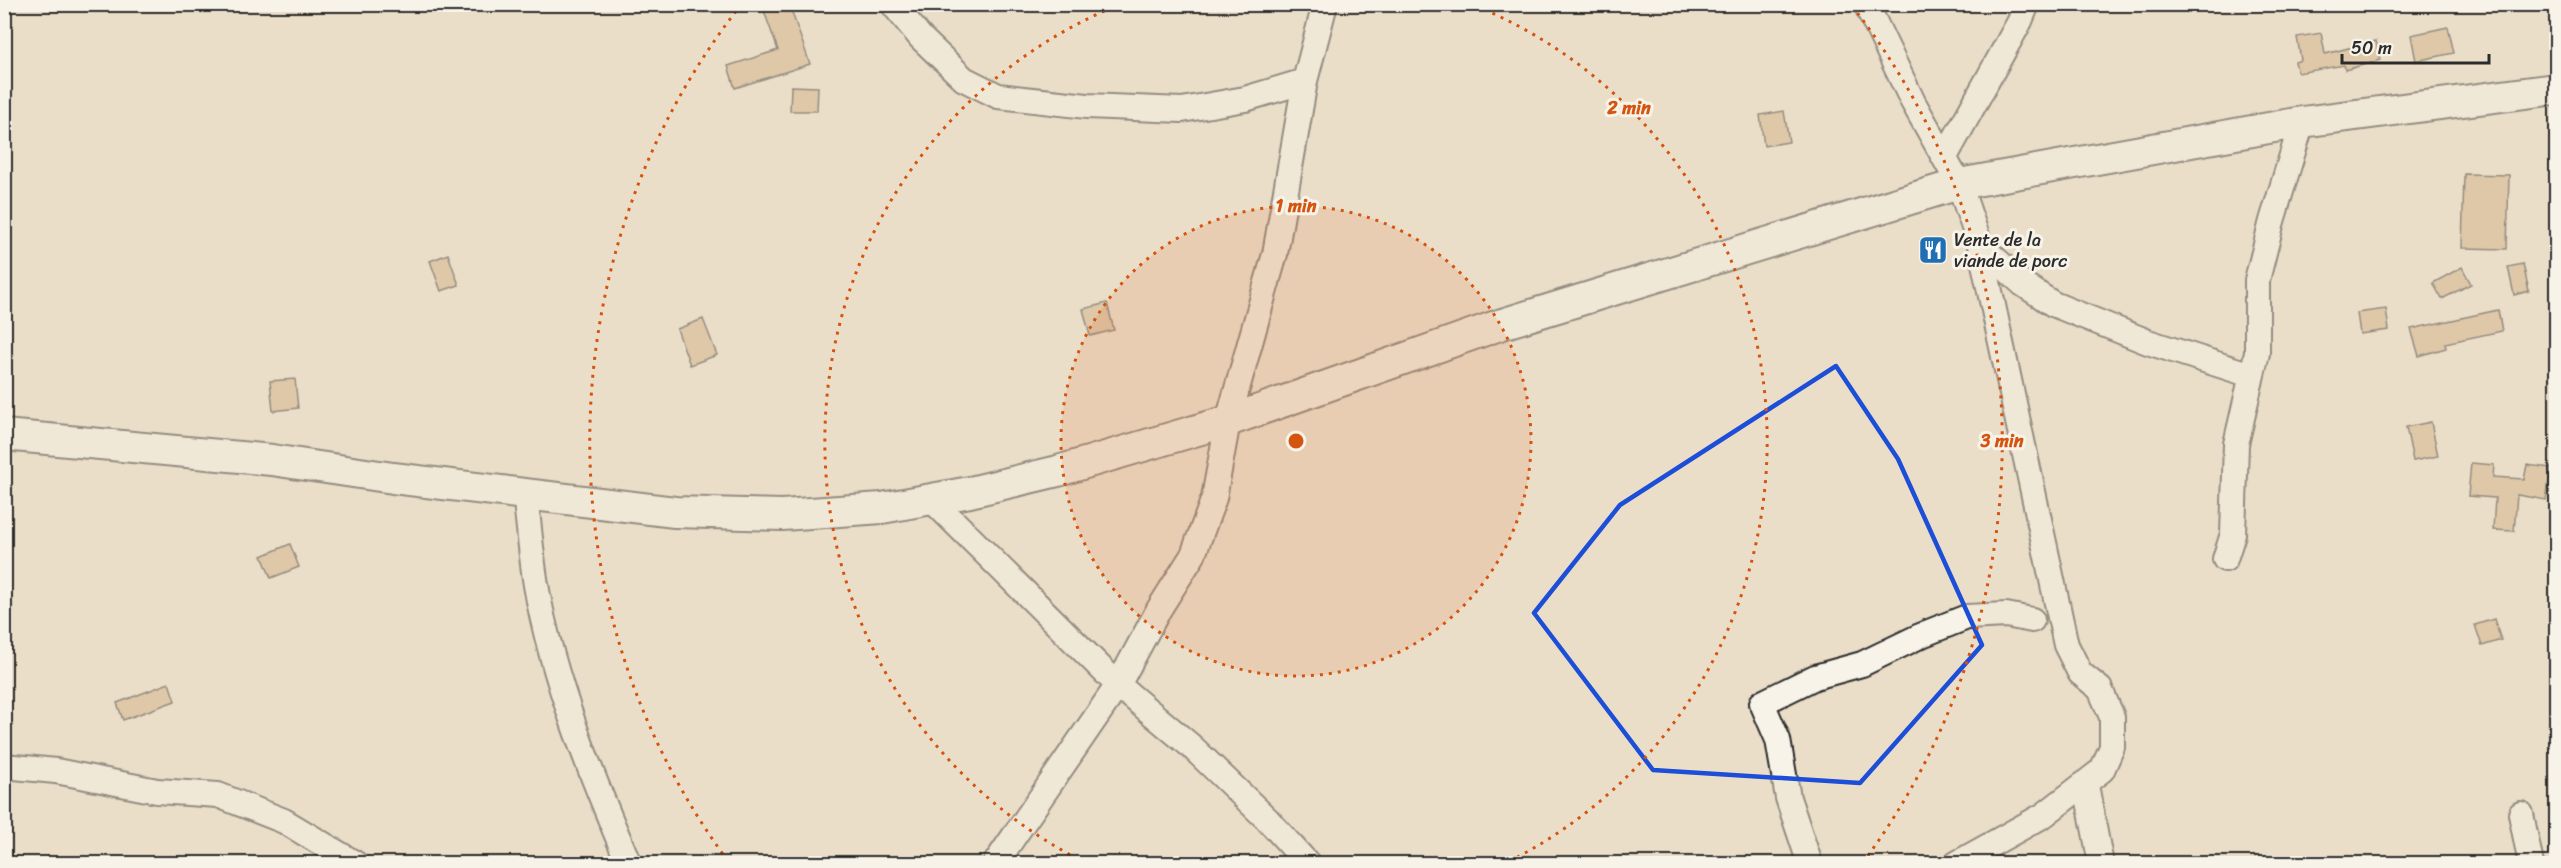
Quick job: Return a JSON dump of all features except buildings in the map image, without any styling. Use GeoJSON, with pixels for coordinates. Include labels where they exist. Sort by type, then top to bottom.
{"type":"FeatureCollection","features":[{"type":"Feature","properties":{"kind":"main road"},"geometry":{"type":"LineString","coordinates":[[4,435],[272,460],[675,512],[782,515],[882,508],[1058,471],[1228,421],[1502,324],[1959,184],[2302,122],[2556,89]]}},
{"type":"Feature","properties":{"kind":"street"},"geometry":{"type":"LineString","coordinates":[[893,4],[921,38],[964,79],[998,96],[1087,106],[1182,110],[1245,99],[1305,81]]}},
{"type":"Feature","properties":{"kind":"street"},"geometry":{"type":"LineString","coordinates":[[995,864],[1118,685],[1159,609],[1193,555],[1214,498],[1228,421],[1275,254],[1305,81],[1325,4]]}},
{"type":"Feature","properties":{"kind":"street"},"geometry":{"type":"LineString","coordinates":[[1866,4],[1913,102],[1959,184],[1980,245],[2066,645],[2080,673],[2100,689],[2112,717],[2112,747],[2102,770],[2086,785],[2044,815],[1956,864]]}},
{"type":"Feature","properties":{"kind":"street"},"geometry":{"type":"LineString","coordinates":[[1945,157],[2020,21],[2027,4]]}},
{"type":"Feature","properties":{"kind":"street"},"geometry":{"type":"LineString","coordinates":[[2225,559],[2233,534],[2235,444],[2257,353],[2257,279],[2302,122]]}},
{"type":"Feature","properties":{"kind":"street"},"geometry":{"type":"LineString","coordinates":[[1980,245],[2023,284],[2053,304],[2148,342],[2251,375]]}},
{"type":"Feature","properties":{"kind":"street"},"geometry":{"type":"LineString","coordinates":[[525,494],[536,586],[559,679],[590,773],[629,864]]}},
{"type":"Feature","properties":{"kind":"street"},"geometry":{"type":"LineString","coordinates":[[931,499],[1118,685],[1192,747],[1268,820],[1308,864]]}},
{"type":"Feature","properties":{"kind":"street"},"geometry":{"type":"LineString","coordinates":[[1810,864],[1788,798],[1778,740],[1762,703],[1815,677],[1862,664],[1924,634],[1967,617],[2006,615],[2032,620]]}},
{"type":"Feature","properties":{"kind":"street"},"geometry":{"type":"LineString","coordinates":[[4,766],[56,771],[157,791],[218,795],[284,821],[356,864]]}},
{"type":"Feature","properties":{"kind":"street"},"geometry":{"type":"LineString","coordinates":[[2086,785],[2101,864]]}},
{"type":"Feature","properties":{"kind":"street"},"geometry":{"type":"LineString","coordinates":[[2522,814],[2531,864]]}},
{"type":"Feature","properties":{"kind":"highlighted area"},"geometry":{"type":"Polygon","coordinates":[[[1836,366],[1898,459],[1982,645],[1860,783],[1653,770],[1534,613],[1620,505],[1836,366]]]}},
{"type":"Feature","properties":{"kind":"place","name":"Vente de la viande de porc"},"geometry":{"type":"Point","coordinates":[1933,250]}}]}
